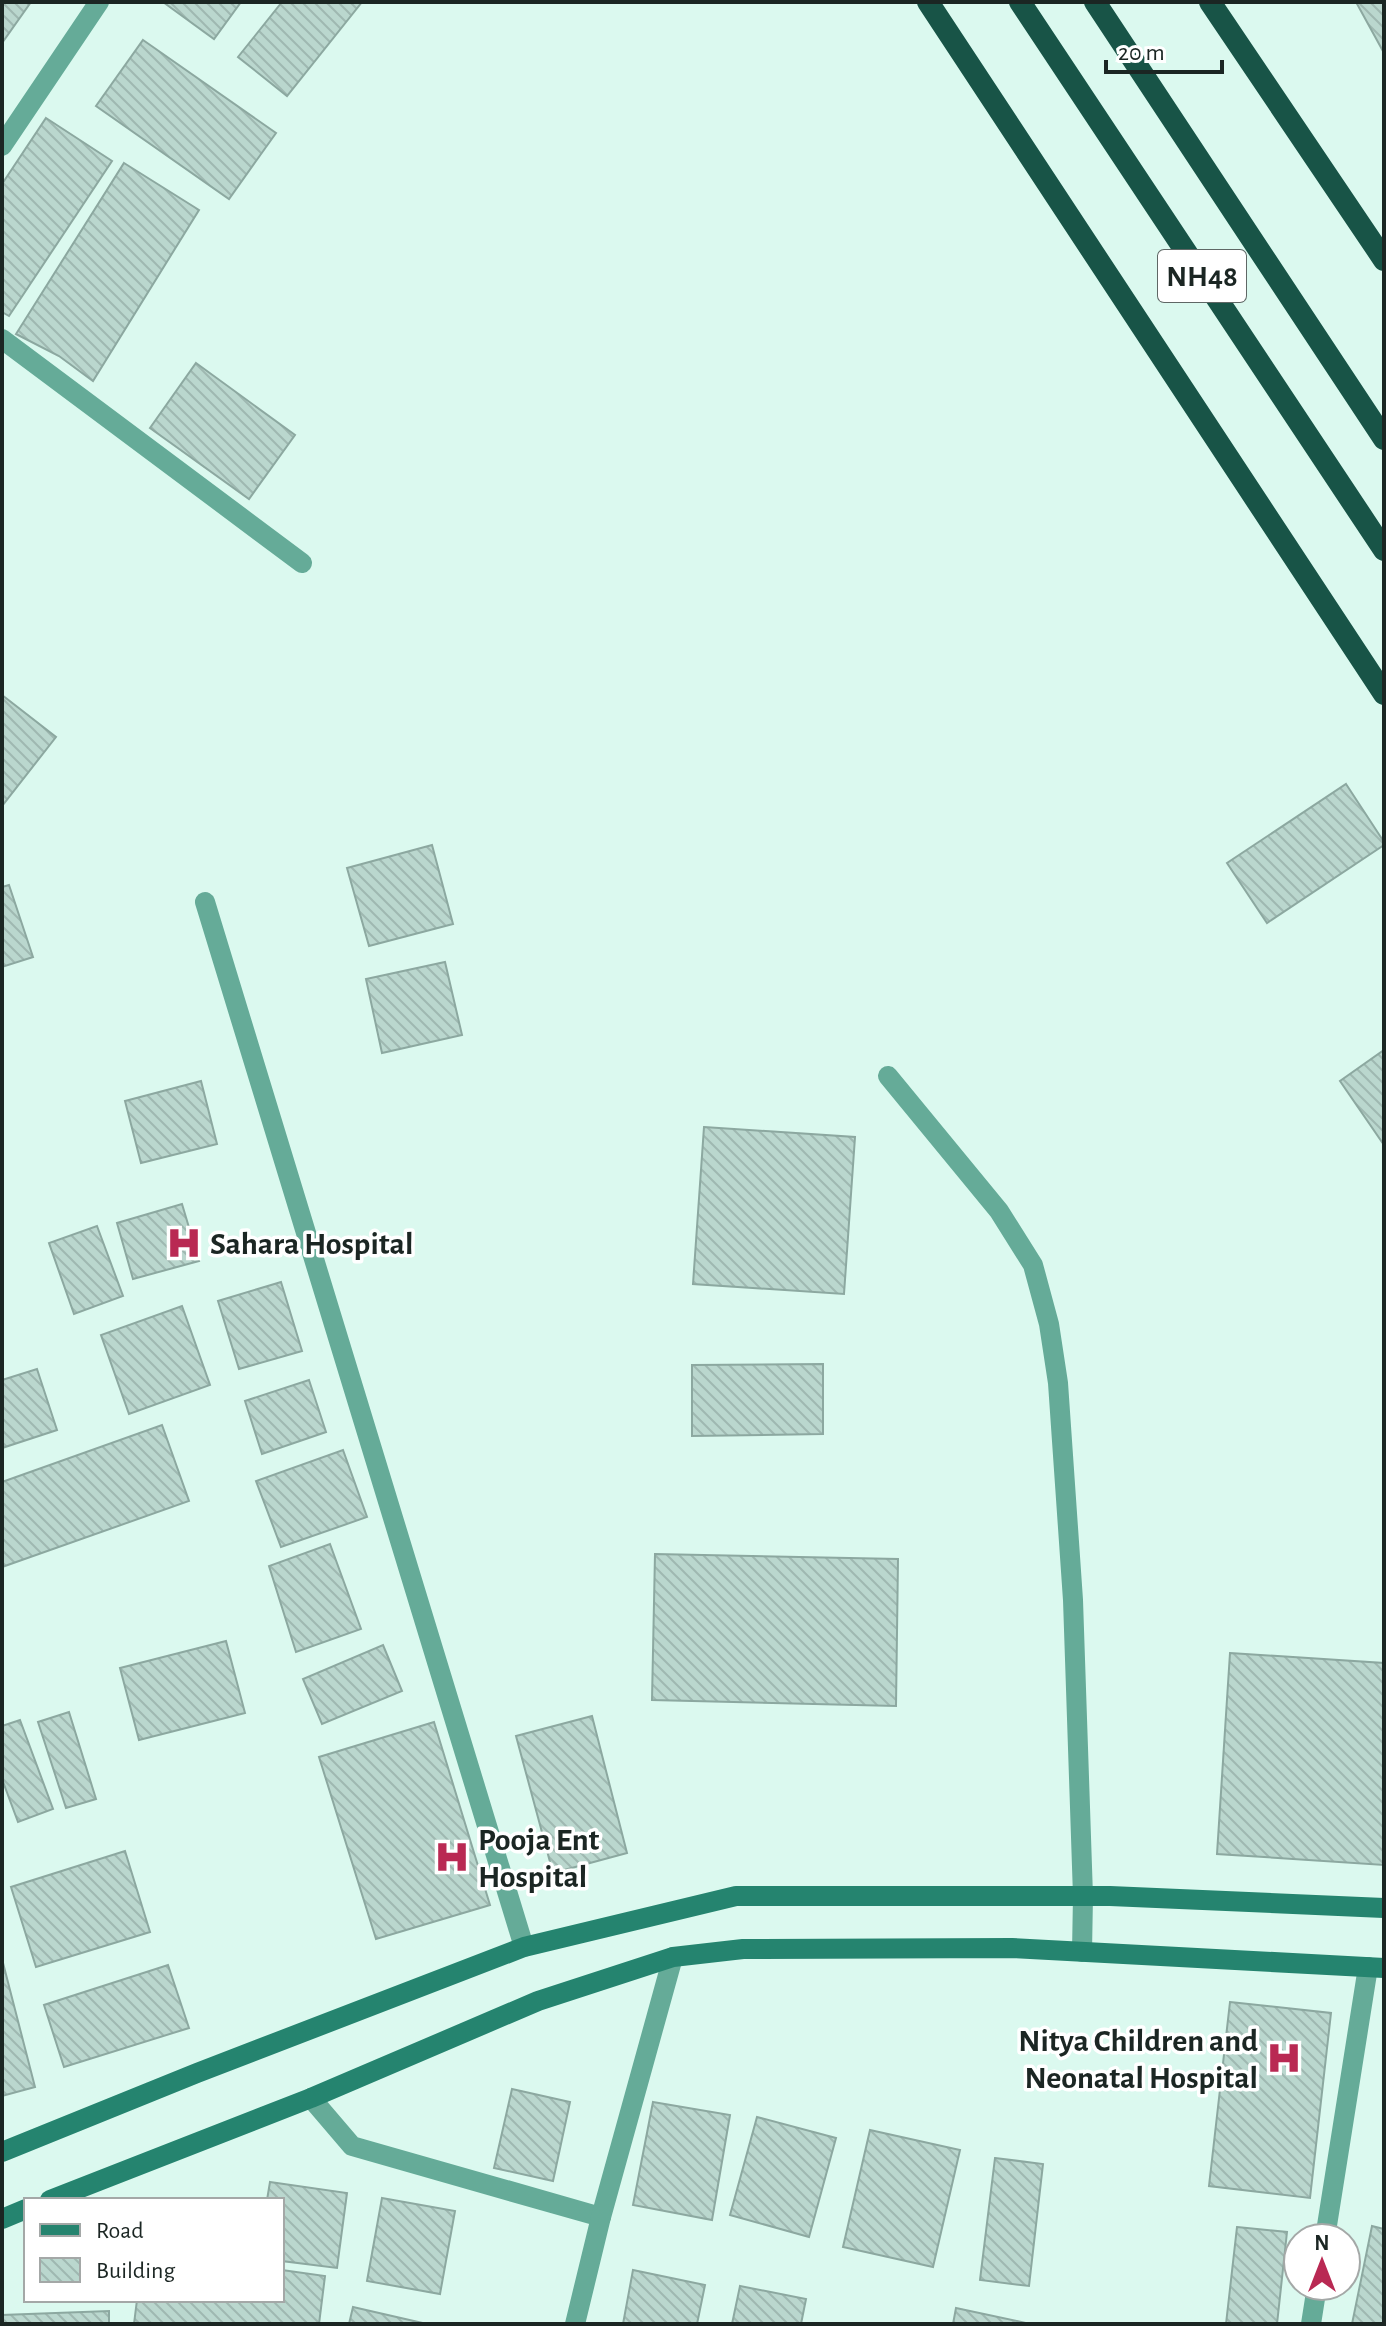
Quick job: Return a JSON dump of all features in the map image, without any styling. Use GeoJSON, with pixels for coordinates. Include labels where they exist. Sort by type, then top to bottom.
{"type":"FeatureCollection","features":[{"type":"Feature","properties":{"kind":"highway"},"geometry":{"type":"LineString","coordinates":[[928,2],[1384,694]]}},
{"type":"Feature","properties":{"kind":"highway","name":"NH48"},"geometry":{"type":"LineString","coordinates":[[1020,2],[1384,550]]}},
{"type":"Feature","properties":{"kind":"highway","name":"NH48"},"geometry":{"type":"LineString","coordinates":[[1095,2],[1384,439]]}},
{"type":"Feature","properties":{"kind":"highway"},"geometry":{"type":"LineString","coordinates":[[1210,2],[1384,260]]}},
{"type":"Feature","properties":{"kind":"main road"},"geometry":{"type":"LineString","coordinates":[[2,2152],[524,1947],[736,1896],[1083,1896],[1384,1908]]}},
{"type":"Feature","properties":{"kind":"main road"},"geometry":{"type":"LineString","coordinates":[[55,2198],[311,2098],[538,2001],[673,1957],[758,1949],[1012,1948],[1376,1968]]}},
{"type":"Feature","properties":{"kind":"main road"},"geometry":{"type":"LineString","coordinates":[[2,2219],[24,2210]]}},
{"type":"Feature","properties":{"kind":"street"},"geometry":{"type":"LineString","coordinates":[[2,146],[99,2]]}},
{"type":"Feature","properties":{"kind":"street"},"geometry":{"type":"LineString","coordinates":[[2,339],[302,563]]}},
{"type":"Feature","properties":{"kind":"street"},"geometry":{"type":"LineString","coordinates":[[205,902],[524,1947]]}},
{"type":"Feature","properties":{"kind":"street"},"geometry":{"type":"LineString","coordinates":[[888,1076],[999,1211],[1033,1265],[1049,1324],[1058,1383],[1073,1600],[1083,1896],[1082,1952]]}},
{"type":"Feature","properties":{"kind":"street"},"geometry":{"type":"LineString","coordinates":[[575,2324],[601,2217],[673,1957]]}},
{"type":"Feature","properties":{"kind":"street"},"geometry":{"type":"LineString","coordinates":[[1328,2222],[1376,1968]]}},
{"type":"Feature","properties":{"kind":"street"},"geometry":{"type":"LineString","coordinates":[[311,2098],[352,2146],[601,2217]]}},
{"type":"Feature","properties":{"kind":"street"},"geometry":{"type":"LineString","coordinates":[[1311,2324],[1314,2302]]}},
{"type":"Feature","properties":{"kind":"building"},"geometry":{"type":"Polygon","coordinates":[[[2,2],[31,2],[2,43],[2,2]]]}},
{"type":"Feature","properties":{"kind":"building"},"geometry":{"type":"Polygon","coordinates":[[[163,2],[241,2],[214,39],[163,2]]]}},
{"type":"Feature","properties":{"kind":"building"},"geometry":{"type":"Polygon","coordinates":[[[282,2],[362,2],[287,96],[238,57],[282,2]]]}},
{"type":"Feature","properties":{"kind":"building"},"geometry":{"type":"Polygon","coordinates":[[[1356,2],[1384,2],[1384,53],[1356,2]]]}},
{"type":"Feature","properties":{"kind":"building"},"geometry":{"type":"Polygon","coordinates":[[[143,40],[276,133],[229,199],[96,106],[143,40]]]}},
{"type":"Feature","properties":{"kind":"building"},"geometry":{"type":"Polygon","coordinates":[[[46,118],[112,161],[9,316],[2,312],[2,184],[46,118]]]}},
{"type":"Feature","properties":{"kind":"building"},"geometry":{"type":"Polygon","coordinates":[[[124,163],[199,210],[93,381],[59,356],[16,334],[124,163]]]}},
{"type":"Feature","properties":{"kind":"building"},"geometry":{"type":"Polygon","coordinates":[[[196,363],[295,435],[249,499],[150,428],[196,363]]]}},
{"type":"Feature","properties":{"kind":"building"},"geometry":{"type":"Polygon","coordinates":[[[2,695],[56,737],[2,806],[2,695]]]}},
{"type":"Feature","properties":{"kind":"building"},"geometry":{"type":"Polygon","coordinates":[[[1346,784],[1384,845],[1267,923],[1227,863],[1346,784]]]}},
{"type":"Feature","properties":{"kind":"building"},"geometry":{"type":"Polygon","coordinates":[[[432,845],[453,924],[369,946],[347,868],[432,845]]]}},
{"type":"Feature","properties":{"kind":"building"},"geometry":{"type":"Polygon","coordinates":[[[9,885],[33,957],[2,967],[2,887],[9,885]]]}},
{"type":"Feature","properties":{"kind":"building"},"geometry":{"type":"Polygon","coordinates":[[[445,962],[462,1035],[382,1053],[366,979],[445,962]]]}},
{"type":"Feature","properties":{"kind":"building"},"geometry":{"type":"Polygon","coordinates":[[[1384,1050],[1384,1145],[1340,1081],[1384,1050]]]}},
{"type":"Feature","properties":{"kind":"building"},"geometry":{"type":"Polygon","coordinates":[[[201,1081],[217,1144],[141,1163],[125,1101],[201,1081]]]}},
{"type":"Feature","properties":{"kind":"building"},"geometry":{"type":"Polygon","coordinates":[[[704,1127],[855,1137],[844,1294],[693,1284],[704,1127]]]}},
{"type":"Feature","properties":{"kind":"building"},"geometry":{"type":"Polygon","coordinates":[[[182,1204],[199,1261],[133,1279],[117,1223],[182,1204]]]}},
{"type":"Feature","properties":{"kind":"building"},"geometry":{"type":"Polygon","coordinates":[[[97,1226],[123,1296],[74,1314],[49,1243],[97,1226]]]}},
{"type":"Feature","properties":{"kind":"building"},"geometry":{"type":"Polygon","coordinates":[[[281,1282],[302,1351],[239,1369],[218,1301],[281,1282]]]}},
{"type":"Feature","properties":{"kind":"building"},"geometry":{"type":"Polygon","coordinates":[[[182,1306],[210,1385],[129,1414],[101,1335],[182,1306]]]}},
{"type":"Feature","properties":{"kind":"building"},"geometry":{"type":"Polygon","coordinates":[[[823,1364],[823,1434],[692,1436],[692,1365],[823,1364]]]}},
{"type":"Feature","properties":{"kind":"building"},"geometry":{"type":"Polygon","coordinates":[[[37,1369],[57,1430],[2,1448],[2,1380],[37,1369]]]}},
{"type":"Feature","properties":{"kind":"building"},"geometry":{"type":"Polygon","coordinates":[[[309,1380],[326,1432],[262,1454],[245,1401],[309,1380]]]}},
{"type":"Feature","properties":{"kind":"building"},"geometry":{"type":"Polygon","coordinates":[[[162,1425],[189,1501],[2,1567],[2,1482],[162,1425]]]}},
{"type":"Feature","properties":{"kind":"building"},"geometry":{"type":"Polygon","coordinates":[[[343,1450],[367,1517],[281,1547],[256,1481],[343,1450]]]}},
{"type":"Feature","properties":{"kind":"building"},"geometry":{"type":"Polygon","coordinates":[[[330,1544],[361,1629],[296,1652],[269,1566],[330,1544]]]}},
{"type":"Feature","properties":{"kind":"building"},"geometry":{"type":"Polygon","coordinates":[[[655,1554],[898,1559],[896,1706],[652,1700],[655,1554]]]}},
{"type":"Feature","properties":{"kind":"building"},"geometry":{"type":"Polygon","coordinates":[[[226,1641],[245,1713],[139,1740],[120,1668],[226,1641]]]}},
{"type":"Feature","properties":{"kind":"building"},"geometry":{"type":"Polygon","coordinates":[[[383,1645],[402,1691],[322,1724],[303,1679],[383,1645]]]}},
{"type":"Feature","properties":{"kind":"building"},"geometry":{"type":"Polygon","coordinates":[[[1230,1653],[1384,1663],[1384,1865],[1217,1854],[1230,1653]]]}},
{"type":"Feature","properties":{"kind":"building"},"geometry":{"type":"Polygon","coordinates":[[[69,1712],[96,1799],[66,1808],[38,1722],[69,1712]]]}},
{"type":"Feature","properties":{"kind":"building"},"geometry":{"type":"Polygon","coordinates":[[[592,1716],[627,1853],[553,1873],[516,1736],[592,1716]]]}},
{"type":"Feature","properties":{"kind":"building"},"geometry":{"type":"Polygon","coordinates":[[[20,1720],[53,1809],[18,1822],[2,1779],[2,1726],[20,1720]]]}},
{"type":"Feature","properties":{"kind":"building"},"geometry":{"type":"Polygon","coordinates":[[[434,1722],[490,1905],[376,1939],[319,1757],[434,1722]]]}},
{"type":"Feature","properties":{"kind":"building"},"geometry":{"type":"Polygon","coordinates":[[[125,1851],[150,1932],[36,1967],[11,1887],[125,1851]]]}},
{"type":"Feature","properties":{"kind":"building"},"geometry":{"type":"Polygon","coordinates":[[[2,1959],[35,2087],[2,2096],[2,1959]]]}},
{"type":"Feature","properties":{"kind":"building"},"geometry":{"type":"Polygon","coordinates":[[[168,1965],[189,2028],[64,2067],[44,2005],[168,1965]]]}},
{"type":"Feature","properties":{"kind":"building"},"geometry":{"type":"Polygon","coordinates":[[[1230,2002],[1331,2013],[1310,2198],[1209,2186],[1230,2002]]]}},
{"type":"Feature","properties":{"kind":"building"},"geometry":{"type":"Polygon","coordinates":[[[512,2089],[570,2102],[553,2181],[494,2168],[512,2089]]]}},
{"type":"Feature","properties":{"kind":"building"},"geometry":{"type":"Polygon","coordinates":[[[653,2102],[730,2115],[712,2220],[633,2205],[653,2102]]]}},
{"type":"Feature","properties":{"kind":"building"},"geometry":{"type":"Polygon","coordinates":[[[757,2117],[836,2138],[809,2237],[730,2215],[757,2117]]]}},
{"type":"Feature","properties":{"kind":"building"},"geometry":{"type":"Polygon","coordinates":[[[870,2130],[960,2150],[933,2267],[843,2247],[870,2130]]]}},
{"type":"Feature","properties":{"kind":"building"},"geometry":{"type":"Polygon","coordinates":[[[995,2158],[1043,2164],[1029,2286],[980,2280],[995,2158]]]}},
{"type":"Feature","properties":{"kind":"building"},"geometry":{"type":"Polygon","coordinates":[[[270,2182],[347,2193],[337,2268],[284,2261],[284,2198],[267,2198],[270,2182]]]}},
{"type":"Feature","properties":{"kind":"building"},"geometry":{"type":"Polygon","coordinates":[[[382,2198],[455,2211],[440,2294],[367,2281],[382,2198]]]}},
{"type":"Feature","properties":{"kind":"building"},"geometry":{"type":"Polygon","coordinates":[[[1372,2226],[1384,2229],[1384,2324],[1352,2324],[1356,2302],[1362,2302],[1362,2275],[1372,2226]]]}},
{"type":"Feature","properties":{"kind":"building"},"geometry":{"type":"Polygon","coordinates":[[[1237,2227],[1282,2232],[1282,2278],[1277,2324],[1226,2324],[1237,2227]]]}},
{"type":"Feature","properties":{"kind":"building"},"geometry":{"type":"Polygon","coordinates":[[[284,2270],[325,2276],[319,2324],[134,2324],[137,2302],[284,2302],[284,2270]]]}},
{"type":"Feature","properties":{"kind":"building"},"geometry":{"type":"Polygon","coordinates":[[[633,2270],[705,2285],[697,2324],[623,2324],[633,2270]]]}},
{"type":"Feature","properties":{"kind":"building"},"geometry":{"type":"Polygon","coordinates":[[[740,2286],[806,2299],[801,2324],[732,2324],[740,2286]]]}},
{"type":"Feature","properties":{"kind":"building"},"geometry":{"type":"Polygon","coordinates":[[[353,2307],[427,2324],[349,2324],[353,2307]]]}},
{"type":"Feature","properties":{"kind":"building"},"geometry":{"type":"Polygon","coordinates":[[[956,2308],[1026,2323],[1026,2324],[953,2324],[956,2308]]]}},
{"type":"Feature","properties":{"kind":"building"},"geometry":{"type":"Polygon","coordinates":[[[109,2311],[109,2324],[2,2324],[2,2315],[109,2311]]]}},
{"type":"Feature","properties":{"kind":"place","name":"Sahara Hospital"},"geometry":{"type":"Point","coordinates":[184,1243]}},
{"type":"Feature","properties":{"kind":"place","name":"Pooja Ent Hospital"},"geometry":{"type":"Point","coordinates":[452,1857]}},
{"type":"Feature","properties":{"kind":"place","name":"Nitya Children and Neonatal Hospital"},"geometry":{"type":"Point","coordinates":[1284,2058]}}]}
